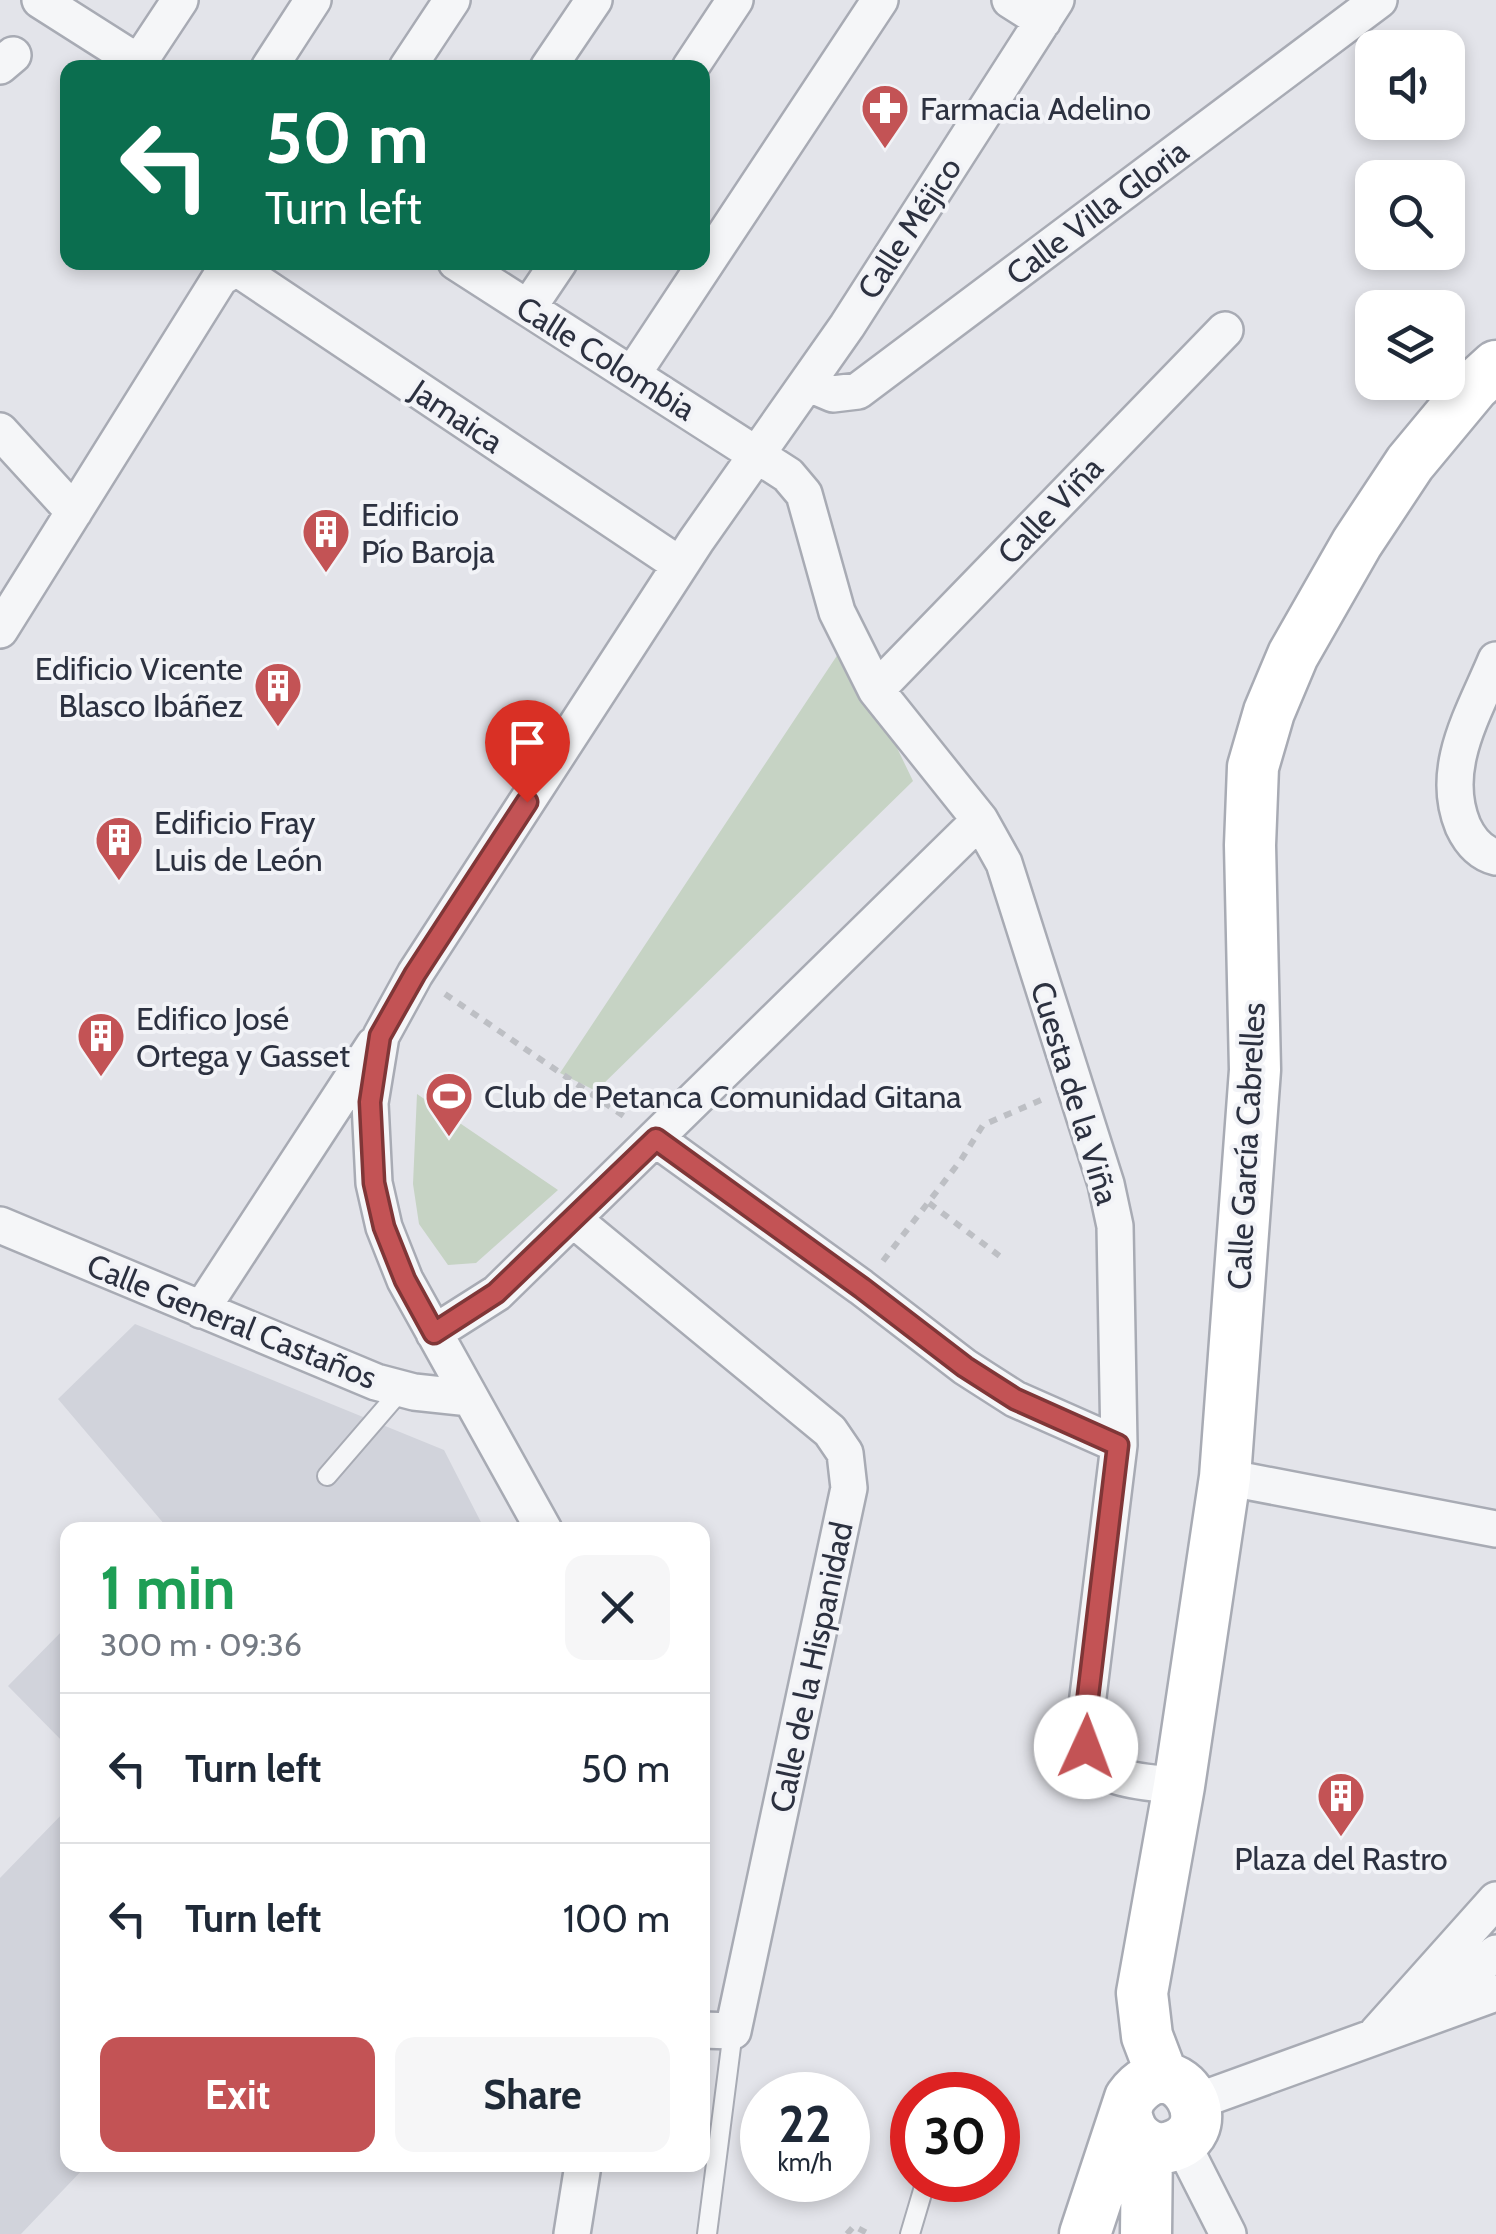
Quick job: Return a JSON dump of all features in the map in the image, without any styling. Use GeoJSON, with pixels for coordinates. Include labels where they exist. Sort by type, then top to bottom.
{"type":"FeatureCollection","features":[{"type":"Feature","properties":{"kind":"main road","name":"Calle García Cabrelles"},"geometry":{"type":"LineString","coordinates":[[1085,2234],[1157,2113],[1122,2071],[1122,2043],[1128,2016],[1142,1992],[1179,1786],[1226,1476],[1255,1070],[1250,845],[1254,767],[1269,712],[1293,655],[1356,543],[1410,463],[1474,386],[1496,366]]}},
{"type":"Feature","properties":{"kind":"main road"},"geometry":{"type":"LineString","coordinates":[[1146,2234],[1157,2113]]}},
{"type":"Feature","properties":{"kind":"street"},"geometry":{"type":"LineString","coordinates":[[40,0],[135,60]]}},
{"type":"Feature","properties":{"kind":"street"},"geometry":{"type":"LineString","coordinates":[[146,60],[180,0]]}},
{"type":"Feature","properties":{"kind":"street"},"geometry":{"type":"LineString","coordinates":[[274,60],[314,0]]}},
{"type":"Feature","properties":{"kind":"street"},"geometry":{"type":"LineString","coordinates":[[412,60],[452,0]]}},
{"type":"Feature","properties":{"kind":"street"},"geometry":{"type":"LineString","coordinates":[[553,60],[594,0]]}},
{"type":"Feature","properties":{"kind":"street"},"geometry":{"type":"LineString","coordinates":[[695,60],[735,0]]}},
{"type":"Feature","properties":{"kind":"street"},"geometry":{"type":"LineString","coordinates":[[710,256],[880,0]]}},
{"type":"Feature","properties":{"kind":"street"},"geometry":{"type":"LineString","coordinates":[[1010,0],[1050,10]]}},
{"type":"Feature","properties":{"kind":"street","name":"Calle Villa Gloria"},"geometry":{"type":"LineString","coordinates":[[806,383],[833,394],[858,391],[1379,0]]}},
{"type":"Feature","properties":{"kind":"street","name":"Calle Méjico"},"geometry":{"type":"LineString","coordinates":[[201,1310],[680,565],[806,383],[1050,10]]}},
{"type":"Feature","properties":{"kind":"street","name":"Jamaica"},"geometry":{"type":"LineString","coordinates":[[74,512],[220,278],[233,270],[241,271],[680,565]]}},
{"type":"Feature","properties":{"kind":"street","name":"Calle Colombia"},"geometry":{"type":"LineString","coordinates":[[469,270],[756,453]]}},
{"type":"Feature","properties":{"kind":"street"},"geometry":{"type":"LineString","coordinates":[[528,308],[554,270]]}},
{"type":"Feature","properties":{"kind":"street"},"geometry":{"type":"LineString","coordinates":[[632,374],[701,270]]}},
{"type":"Feature","properties":{"kind":"street","name":"Calle Viña"},"geometry":{"type":"LineString","coordinates":[[876,690],[1224,330]]}},
{"type":"Feature","properties":{"kind":"street"},"geometry":{"type":"LineString","coordinates":[[0,431],[74,512],[0,630]]}},
{"type":"Feature","properties":{"kind":"street"},"geometry":{"type":"LineString","coordinates":[[434,1333],[496,1293],[574,1220],[980,820],[876,690],[837,612],[804,494],[788,475],[756,453]]}},
{"type":"Feature","properties":{"kind":"street"},"geometry":{"type":"LineString","coordinates":[[1496,660],[1460,748],[1453,780],[1456,808],[1468,836],[1484,854],[1496,857]]}},
{"type":"Feature","properties":{"kind":"street","name":"Cuesta de la Viña"},"geometry":{"type":"LineString","coordinates":[[980,820],[1004,863],[1106,1184],[1114,1226],[1118,1445],[1085,1721],[1086,1747],[1094,1762],[1110,1775],[1179,1786]]}},
{"type":"Feature","properties":{"kind":"street"},"geometry":{"type":"LineString","coordinates":[[380,1036],[370,1102],[374,1183],[384,1227],[405,1280],[540,1522]]}},
{"type":"Feature","properties":{"kind":"street"},"geometry":{"type":"LineString","coordinates":[[656,1139],[965,1367],[1015,1399],[1118,1445]]}},
{"type":"Feature","properties":{"kind":"street","name":"Calle de la Hispanidad"},"geometry":{"type":"LineString","coordinates":[[574,1220],[830,1430],[846,1454],[850,1488],[718,2030]]}},
{"type":"Feature","properties":{"kind":"street","name":"Calle General Castaños"},"geometry":{"type":"LineString","coordinates":[[0,1225],[334,1366],[402,1389],[470,1398]]}},
{"type":"Feature","properties":{"kind":"street"},"geometry":{"type":"LineString","coordinates":[[1226,1476],[1496,1529]]}},
{"type":"Feature","properties":{"kind":"street"},"geometry":{"type":"LineString","coordinates":[[1373,2037],[1496,1900]]}},
{"type":"Feature","properties":{"kind":"street"},"geometry":{"type":"LineString","coordinates":[[1373,2037],[1450,1990],[1496,1953]]}},
{"type":"Feature","properties":{"kind":"street"},"geometry":{"type":"LineString","coordinates":[[1228,2234],[1157,2113],[1496,1993]]}},
{"type":"Feature","properties":{"kind":"street"},"geometry":{"type":"LineString","coordinates":[[572,2234],[582,2172]]}},
{"type":"Feature","properties":{"kind":"lane"},"geometry":{"type":"LineString","coordinates":[[326,1476],[402,1389]]}},
{"type":"Feature","properties":{"kind":"lane","name":"Calle de la Hispanidad"},"geometry":{"type":"LineString","coordinates":[[707,2234],[718,2030]]}},
{"type":"Feature","properties":{"kind":"lane"},"geometry":{"type":"LineString","coordinates":[[910,2234],[919,2202]]}},
{"type":"Feature","properties":{"kind":"path"},"geometry":{"type":"LineString","coordinates":[[415,974],[656,1139]]}},
{"type":"Feature","properties":{"kind":"path"},"geometry":{"type":"LineString","coordinates":[[862,1288],[929,1203],[983,1125],[1075,1086]]}},
{"type":"Feature","properties":{"kind":"path"},"geometry":{"type":"LineString","coordinates":[[929,1203],[1005,1260]]}},
{"type":"Feature","properties":{"kind":"path"},"geometry":{"type":"LineString","coordinates":[[847,2234],[854,2226],[869,2234]]}},
{"type":"Feature","properties":{"kind":"shaded area"},"geometry":{"type":"Polygon","coordinates":[[[135,1324],[444,1450],[481,1522],[162,1522],[58,1399],[135,1324]]]}},
{"type":"Feature","properties":{"kind":"shaded area"},"geometry":{"type":"Polygon","coordinates":[[[60,1633],[60,1739],[8,1686],[60,1633]]]}},
{"type":"Feature","properties":{"kind":"shaded area"},"geometry":{"type":"Polygon","coordinates":[[[60,1816],[60,2172],[80,2172],[21,2234],[0,2234],[0,1878],[60,1816]]]}},
{"type":"Feature","properties":{"kind":"green space"},"geometry":{"type":"Polygon","coordinates":[[[846,642],[913,781],[596,1091],[560,1073],[846,642]]]}},
{"type":"Feature","properties":{"kind":"green space","name":"Club de Petanca Comunidad Gitana"},"geometry":{"type":"Polygon","coordinates":[[[417,1094],[558,1190],[476,1263],[448,1265],[419,1224],[413,1184],[417,1094]]]}},
{"type":"Feature","properties":{"kind":"place","name":"Farmacia Adelino"},"geometry":{"type":"Point","coordinates":[885,150]}},
{"type":"Feature","properties":{"kind":"place","name":"Edificio Pío Baroja"},"geometry":{"type":"Point","coordinates":[326,574]}},
{"type":"Feature","properties":{"kind":"place","name":"Edificio Vicente Blasco Ibáñez"},"geometry":{"type":"Point","coordinates":[278,728]}},
{"type":"Feature","properties":{"kind":"place","name":"Edificio Fray Luis de León"},"geometry":{"type":"Point","coordinates":[119,882]}},
{"type":"Feature","properties":{"kind":"place","name":"Edifico José Ortega y Gasset"},"geometry":{"type":"Point","coordinates":[101,1078]}},
{"type":"Feature","properties":{"kind":"place","name":"Club de Petanca Comunidad Gitana"},"geometry":{"type":"Point","coordinates":[449,1138]}},
{"type":"Feature","properties":{"kind":"place","name":"Plaza del Rastro"},"geometry":{"type":"Point","coordinates":[1341,1838]}},
{"type":"Feature","properties":{"kind":"route"},"geometry":{"type":"LineString","coordinates":[[527,802],[415,974],[380,1036],[370,1102],[374,1183],[384,1227],[405,1280],[434,1333],[496,1293],[656,1139],[965,1367],[1015,1399],[1118,1445],[1085,1721],[1086,1747]]}}]}
